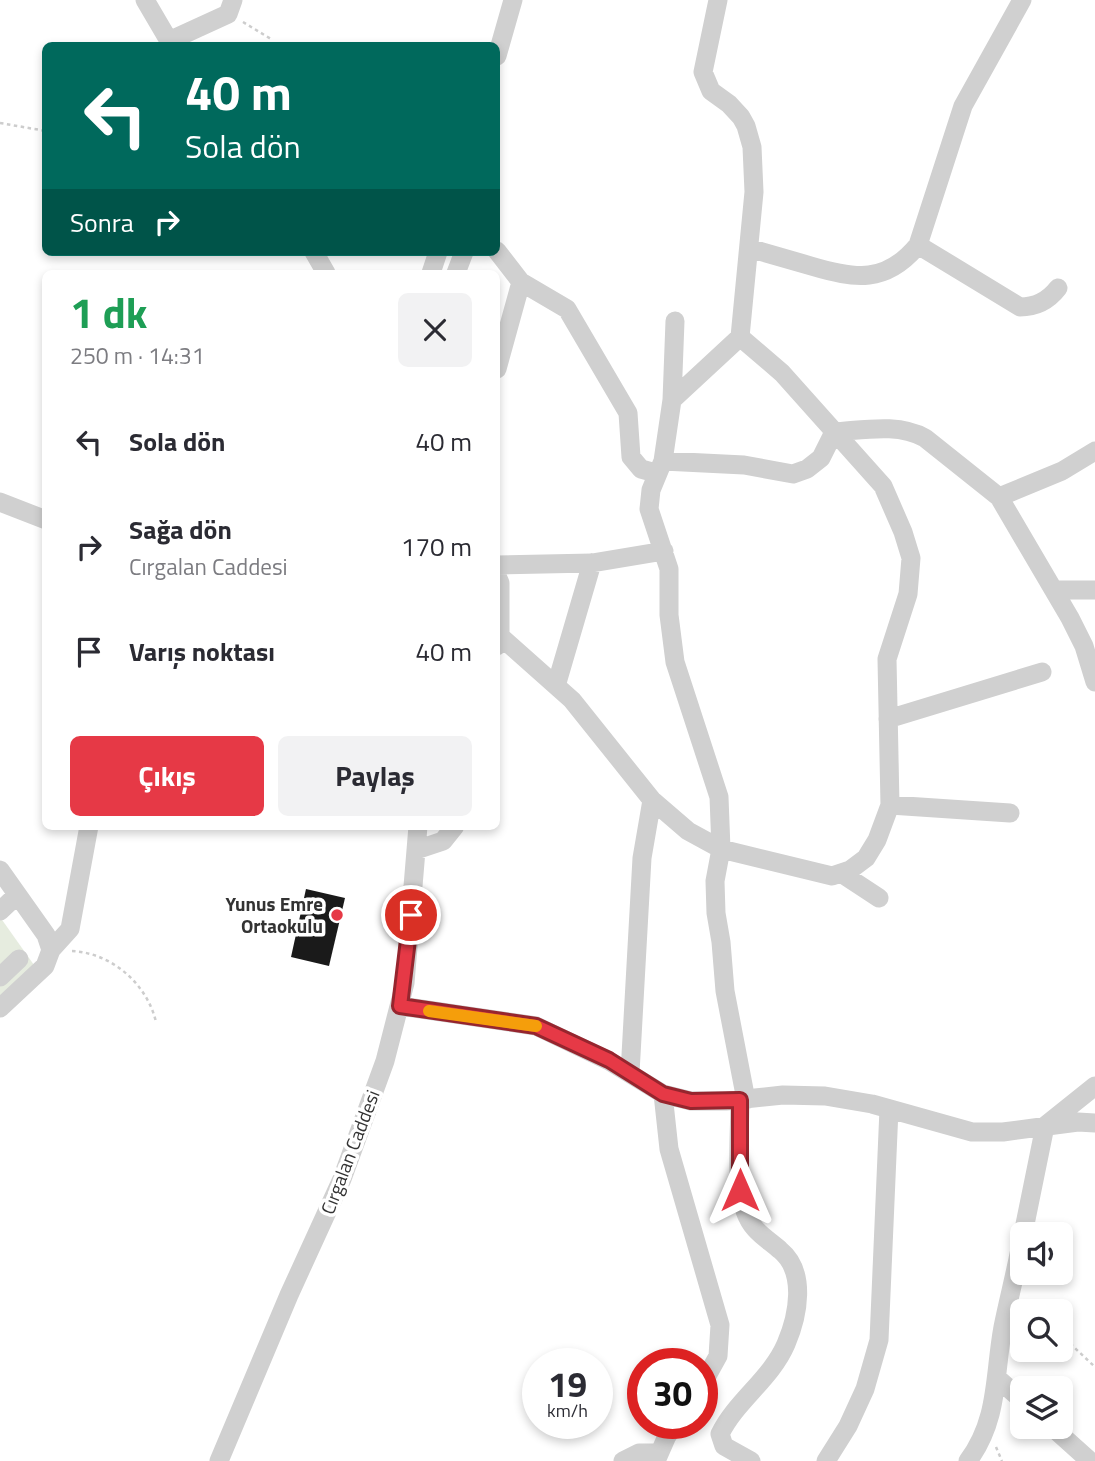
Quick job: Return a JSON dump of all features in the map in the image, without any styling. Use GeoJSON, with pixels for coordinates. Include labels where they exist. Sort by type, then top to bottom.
{"type":"FeatureCollection","features":[{"type":"Feature","properties":{"kind":"street"},"geometry":{"type":"LineString","coordinates":[[145,0],[170,42]]}},
{"type":"Feature","properties":{"kind":"street"},"geometry":{"type":"LineString","coordinates":[[500,46],[513,0]]}},
{"type":"Feature","properties":{"kind":"street"},"geometry":{"type":"LineString","coordinates":[[673,401],[740,337],[754,192],[750,136],[735,110],[711,91],[703,72],[718,0]]}},
{"type":"Feature","properties":{"kind":"street"},"geometry":{"type":"LineString","coordinates":[[749,248],[837,273],[861,276],[894,267],[918,245],[962,106],[1022,0]]}},
{"type":"Feature","properties":{"kind":"street"},"geometry":{"type":"LineString","coordinates":[[173,42],[230,7]]}},
{"type":"Feature","properties":{"kind":"street"},"geometry":{"type":"LineString","coordinates":[[918,245],[1020,307],[1039,304],[1058,288]]}},
{"type":"Feature","properties":{"kind":"street"},"geometry":{"type":"LineString","coordinates":[[500,255],[520,282],[566,309],[628,413],[630,451],[634,461],[646,471],[661,466],[744,465],[793,474],[807,469],[821,458],[834,432]]}},
{"type":"Feature","properties":{"kind":"street"},"geometry":{"type":"LineString","coordinates":[[500,358],[520,282]]}},
{"type":"Feature","properties":{"kind":"street"},"geometry":{"type":"LineString","coordinates":[[675,321],[673,401],[661,466],[651,490],[649,509],[669,569],[669,615],[676,662],[719,797],[721,849],[716,881],[716,913],[725,992],[743,1100],[740,1190],[744,1210],[758,1233],[778,1247],[789,1259],[797,1280],[794,1319],[780,1356],[720,1434],[724,1446],[751,1461]]}},
{"type":"Feature","properties":{"kind":"street"},"geometry":{"type":"LineString","coordinates":[[500,644],[572,700],[652,800],[688,831],[721,849],[832,876],[858,865],[872,849],[885,823],[890,805],[887,659],[908,594],[911,558],[883,486],[782,373],[740,337]]}},
{"type":"Feature","properties":{"kind":"street"},"geometry":{"type":"LineString","coordinates":[[834,432],[896,429],[916,433],[999,497],[1056,590],[1084,646],[1095,682]]}},
{"type":"Feature","properties":{"kind":"street"},"geometry":{"type":"LineString","coordinates":[[999,497],[1062,471],[1095,451]]}},
{"type":"Feature","properties":{"kind":"street"},"geometry":{"type":"LineString","coordinates":[[0,502],[42,518]]}},
{"type":"Feature","properties":{"kind":"street"},"geometry":{"type":"LineString","coordinates":[[500,565],[592,563],[664,551]]}},
{"type":"Feature","properties":{"kind":"street"},"geometry":{"type":"LineString","coordinates":[[556,686],[592,563]]}},
{"type":"Feature","properties":{"kind":"street"},"geometry":{"type":"LineString","coordinates":[[1056,590],[1095,590]]}},
{"type":"Feature","properties":{"kind":"street"},"geometry":{"type":"LineString","coordinates":[[888,719],[1042,672]]}},
{"type":"Feature","properties":{"kind":"street"},"geometry":{"type":"LineString","coordinates":[[631,1073],[642,858],[652,800]]}},
{"type":"Feature","properties":{"kind":"street"},"geometry":{"type":"LineString","coordinates":[[890,805],[1010,813]]}},
{"type":"Feature","properties":{"kind":"street"},"geometry":{"type":"LineString","coordinates":[[0,1008],[45,966],[51,950],[69,929],[88,830]]}},
{"type":"Feature","properties":{"kind":"street","name":"Cırgalan Caddesi"},"geometry":{"type":"LineString","coordinates":[[219,1461],[289,1295],[342,1179],[385,1061],[400,1006],[408,960],[418,830]]}},
{"type":"Feature","properties":{"kind":"street"},"geometry":{"type":"LineString","coordinates":[[416,850],[443,841],[452,830]]}},
{"type":"Feature","properties":{"kind":"street"},"geometry":{"type":"LineString","coordinates":[[0,870],[46,935],[51,950]]}},
{"type":"Feature","properties":{"kind":"street"},"geometry":{"type":"LineString","coordinates":[[841,873],[878,898]]}},
{"type":"Feature","properties":{"kind":"street"},"geometry":{"type":"LineString","coordinates":[[0,911],[17,895]]}},
{"type":"Feature","properties":{"kind":"street"},"geometry":{"type":"LineString","coordinates":[[0,977],[19,959]]}},
{"type":"Feature","properties":{"kind":"street"},"geometry":{"type":"LineString","coordinates":[[400,1006],[536,1026],[631,1073],[663,1094],[691,1101],[743,1100],[783,1095],[825,1096],[889,1109],[972,1132],[1003,1132],[1078,1122],[1095,1123]]}},
{"type":"Feature","properties":{"kind":"street"},"geometry":{"type":"LineString","coordinates":[[1025,1222],[1045,1126],[1095,1086]]}},
{"type":"Feature","properties":{"kind":"street"},"geometry":{"type":"LineString","coordinates":[[663,1094],[668,1149],[720,1325],[718,1356]]}},
{"type":"Feature","properties":{"kind":"street"},"geometry":{"type":"LineString","coordinates":[[827,1461],[848,1426],[865,1389],[879,1340],[889,1109]]}},
{"type":"Feature","properties":{"kind":"street"},"geometry":{"type":"LineString","coordinates":[[968,1461],[987,1429],[994,1405],[1003,1328],[1012,1285]]}},
{"type":"Feature","properties":{"kind":"street"},"geometry":{"type":"LineString","coordinates":[[997,1378],[1010,1389]]}},
{"type":"Feature","properties":{"kind":"street"},"geometry":{"type":"LineString","coordinates":[[623,1461],[639,1453],[657,1457],[667,1439]]}},
{"type":"Feature","properties":{"kind":"street"},"geometry":{"type":"LineString","coordinates":[[1065,1439],[1090,1461]]}},
{"type":"Feature","properties":{"kind":"path"},"geometry":{"type":"LineString","coordinates":[[230,7],[271,39]]}},
{"type":"Feature","properties":{"kind":"path"},"geometry":{"type":"LineString","coordinates":[[0,123],[42,130]]}},
{"type":"Feature","properties":{"kind":"path"},"geometry":{"type":"LineString","coordinates":[[51,950],[83,951],[120,968],[144,991],[156,1022]]}},
{"type":"Feature","properties":{"kind":"path"},"geometry":{"type":"LineString","coordinates":[[1073,1346],[1095,1367]]}},
{"type":"Feature","properties":{"kind":"shaded area"},"geometry":{"type":"Polygon","coordinates":[[[0,917],[34,965],[0,999],[0,917]]]}},
{"type":"Feature","properties":{"kind":"building"},"geometry":{"type":"Polygon","coordinates":[[[306,889],[345,898],[329,966],[291,957],[306,889]]]}},
{"type":"Feature","properties":{"kind":"slow traffic"},"geometry":{"type":"LineString","coordinates":[[429,1011],[536,1026]]}},
{"type":"Feature","properties":{"kind":"place","name":"Yunus Emre Ortaokulu"},"geometry":{"type":"Point","coordinates":[337,915]}},
{"type":"Feature","properties":{"kind":"route"},"geometry":{"type":"LineString","coordinates":[[411,915],[408,960],[400,1006],[536,1026],[609,1060],[663,1094],[691,1101],[740,1100],[740,1190]]}}]}
